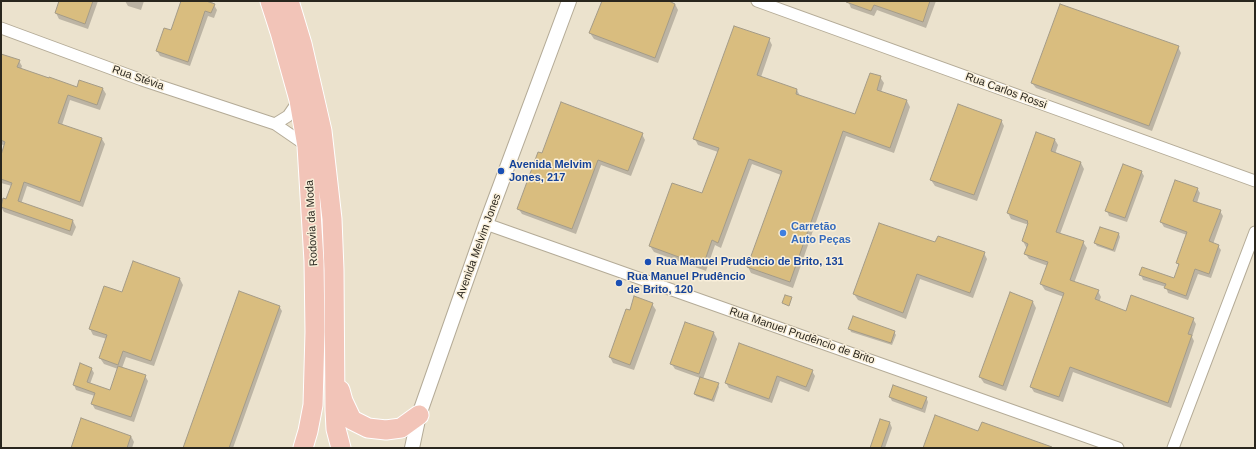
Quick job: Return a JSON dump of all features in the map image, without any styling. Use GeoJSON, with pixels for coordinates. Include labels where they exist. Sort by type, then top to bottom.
{"type":"FeatureCollection","features":[{"type":"Feature","properties":{"kind":"highway","name":"Rodovia da Moda"},"geometry":{"type":"LineString","coordinates":[[270,1],[300,100],[307,146],[314,261],[315,332],[313,405],[303,448]]}},
{"type":"Feature","properties":{"kind":"highway","name":"Rodovia da Moda"},"geometry":{"type":"LineString","coordinates":[[289,1],[302,44],[322,131],[332,219],[336,429],[341,448]]}},
{"type":"Feature","properties":{"kind":"highway"},"geometry":{"type":"LineString","coordinates":[[334,369],[343,401],[352,420],[368,428],[386,430],[401,428],[420,415]]}},
{"type":"Feature","properties":{"kind":"street","name":"Avenida Melvim Jones"},"geometry":{"type":"LineString","coordinates":[[411,448],[420,415],[486,224],[569,1]]}},
{"type":"Feature","properties":{"kind":"street","name":"Rua Carlos Rossi"},"geometry":{"type":"LineString","coordinates":[[757,1],[1255,181]]}},
{"type":"Feature","properties":{"kind":"street","name":"Rua Stévia"},"geometry":{"type":"LineString","coordinates":[[1,28],[142,80],[275,124],[307,146]]}},
{"type":"Feature","properties":{"kind":"street"},"geometry":{"type":"LineString","coordinates":[[275,124],[288,116],[300,100]]}},
{"type":"Feature","properties":{"kind":"street","name":"Rua Manuel Prudêncio de Brito"},"geometry":{"type":"LineString","coordinates":[[486,224],[1118,448]]}},
{"type":"Feature","properties":{"kind":"street"},"geometry":{"type":"LineString","coordinates":[[1173,448],[1255,232]]}},
{"type":"Feature","properties":{"kind":"building"},"geometry":{"type":"Polygon","coordinates":[[[59,1],[93,1],[85,24],[55,13],[59,1]]]}},
{"type":"Feature","properties":{"kind":"building"},"geometry":{"type":"Polygon","coordinates":[[[181,1],[206,1],[215,4],[211,13],[205,11],[188,62],[156,51],[164,28],[171,30],[181,1]]]}},
{"type":"Feature","properties":{"kind":"building"},"geometry":{"type":"Polygon","coordinates":[[[602,1],[669,1],[675,4],[655,58],[589,33],[602,1]]]}},
{"type":"Feature","properties":{"kind":"building"},"geometry":{"type":"Polygon","coordinates":[[[846,1],[930,1],[923,22],[874,5],[871,11],[846,1]]]}},
{"type":"Feature","properties":{"kind":"building"},"geometry":{"type":"Polygon","coordinates":[[[1060,4],[1179,46],[1149,126],[1031,83],[1060,4]]]}},
{"type":"Feature","properties":{"kind":"building"},"geometry":{"type":"Polygon","coordinates":[[[734,26],[770,38],[757,75],[797,89],[796,94],[855,114],[870,73],[881,76],[877,90],[907,100],[890,148],[843,131],[790,282],[747,267],[782,171],[749,159],[718,243],[712,240],[703,266],[649,246],[672,183],[702,193],[719,148],[693,139],[734,26]]]}},
{"type":"Feature","properties":{"kind":"building"},"geometry":{"type":"Polygon","coordinates":[[[1,54],[20,60],[17,67],[49,78],[77,87],[79,80],[103,88],[97,105],[68,95],[58,123],[102,138],[80,202],[24,182],[18,201],[73,220],[70,231],[1,207],[3,198],[6,199],[12,183],[1,179],[1,155],[5,142],[1,140],[1,54]]]}},
{"type":"Feature","properties":{"kind":"building"},"geometry":{"type":"Polygon","coordinates":[[[561,102],[643,133],[628,171],[598,160],[572,229],[517,209],[538,152],[542,153],[561,102]]]}},
{"type":"Feature","properties":{"kind":"building"},"geometry":{"type":"Polygon","coordinates":[[[958,104],[1002,120],[974,195],[930,180],[958,104]]]}},
{"type":"Feature","properties":{"kind":"building"},"geometry":{"type":"Polygon","coordinates":[[[1036,132],[1055,139],[1051,151],[1081,162],[1056,232],[1084,241],[1070,280],[1099,290],[1095,299],[1126,311],[1131,295],[1194,318],[1188,334],[1192,335],[1168,403],[1070,367],[1059,397],[1030,387],[1064,293],[1040,284],[1048,262],[1024,254],[1028,244],[1022,241],[1028,221],[1007,213],[1036,132]]]}},
{"type":"Feature","properties":{"kind":"building"},"geometry":{"type":"Polygon","coordinates":[[[1123,164],[1142,171],[1125,218],[1105,211],[1123,164]]]}},
{"type":"Feature","properties":{"kind":"building"},"geometry":{"type":"Polygon","coordinates":[[[1175,180],[1198,188],[1193,201],[1221,210],[1209,241],[1219,245],[1209,274],[1195,269],[1186,296],[1164,288],[1166,284],[1139,275],[1142,267],[1174,278],[1179,264],[1176,263],[1187,232],[1160,222],[1175,180]]]}},
{"type":"Feature","properties":{"kind":"building"},"geometry":{"type":"Polygon","coordinates":[[[879,223],[935,242],[938,236],[985,252],[970,293],[917,274],[903,313],[853,294],[879,223]]]}},
{"type":"Feature","properties":{"kind":"building"},"geometry":{"type":"Polygon","coordinates":[[[1100,227],[1119,233],[1113,250],[1094,243],[1100,227]]]}},
{"type":"Feature","properties":{"kind":"building"},"geometry":{"type":"Polygon","coordinates":[[[133,261],[180,278],[151,361],[123,351],[118,365],[99,358],[107,335],[89,329],[104,286],[122,292],[133,261]]]}},
{"type":"Feature","properties":{"kind":"building"},"geometry":{"type":"Polygon","coordinates":[[[239,291],[280,306],[229,448],[183,448],[239,291]]]}},
{"type":"Feature","properties":{"kind":"building"},"geometry":{"type":"Polygon","coordinates":[[[1010,292],[1033,301],[1003,386],[979,377],[1010,292]]]}},
{"type":"Feature","properties":{"kind":"building"},"geometry":{"type":"Polygon","coordinates":[[[785,295],[792,297],[789,306],[782,303],[785,295]]]}},
{"type":"Feature","properties":{"kind":"building"},"geometry":{"type":"Polygon","coordinates":[[[634,296],[653,303],[630,365],[609,357],[626,309],[630,310],[634,296]]]}},
{"type":"Feature","properties":{"kind":"building"},"geometry":{"type":"Polygon","coordinates":[[[853,316],[895,331],[891,343],[848,329],[853,316]]]}},
{"type":"Feature","properties":{"kind":"building"},"geometry":{"type":"Polygon","coordinates":[[[685,322],[714,332],[699,374],[670,364],[685,322]]]}},
{"type":"Feature","properties":{"kind":"building"},"geometry":{"type":"Polygon","coordinates":[[[739,343],[813,370],[806,387],[777,376],[769,399],[725,383],[739,343]]]}},
{"type":"Feature","properties":{"kind":"building"},"geometry":{"type":"Polygon","coordinates":[[[80,363],[92,368],[87,382],[110,390],[118,366],[146,375],[131,417],[91,404],[95,393],[73,385],[80,363]]]}},
{"type":"Feature","properties":{"kind":"building"},"geometry":{"type":"Polygon","coordinates":[[[700,377],[719,383],[712,400],[694,394],[700,377]]]}},
{"type":"Feature","properties":{"kind":"building"},"geometry":{"type":"Polygon","coordinates":[[[893,385],[927,397],[922,409],[889,397],[893,385]]]}},
{"type":"Feature","properties":{"kind":"building"},"geometry":{"type":"Polygon","coordinates":[[[935,415],[978,431],[982,422],[1052,448],[923,448],[935,415]]]}},
{"type":"Feature","properties":{"kind":"building"},"geometry":{"type":"Polygon","coordinates":[[[81,418],[131,436],[127,448],[71,448],[81,418]]]}},
{"type":"Feature","properties":{"kind":"building"},"geometry":{"type":"Polygon","coordinates":[[[880,419],[890,422],[881,448],[870,448],[880,419]]]}},
{"type":"Feature","properties":{"kind":"place","name":"Avenida Melvim Jones, 217"},"geometry":{"type":"Point","coordinates":[501,171]}},
{"type":"Feature","properties":{"kind":"place","name":"Carretão Auto Peças"},"geometry":{"type":"Point","coordinates":[783,233]}},
{"type":"Feature","properties":{"kind":"place","name":"Rua Manuel Prudêncio de Brito, 131"},"geometry":{"type":"Point","coordinates":[648,262]}},
{"type":"Feature","properties":{"kind":"place","name":"Rua Manuel Prudêncio de Brito, 120"},"geometry":{"type":"Point","coordinates":[619,283]}}]}
